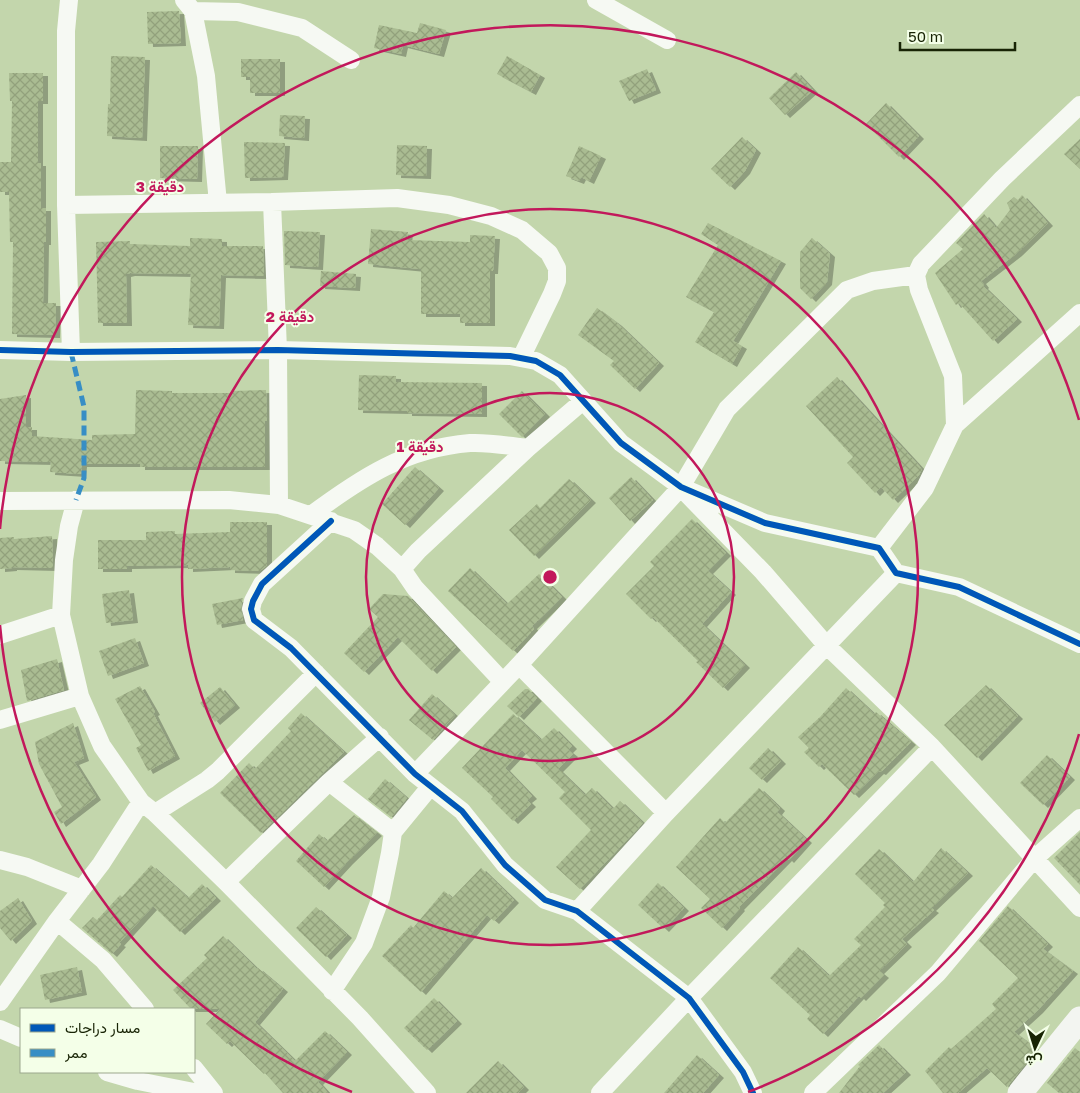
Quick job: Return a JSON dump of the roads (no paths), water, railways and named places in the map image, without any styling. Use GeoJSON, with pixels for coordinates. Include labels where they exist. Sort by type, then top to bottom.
{"type":"FeatureCollection","features":[{"type":"Feature","properties":{"kind":"street"},"geometry":{"type":"LineString","coordinates":[[69,0],[66,31],[66,205],[71,352]]}},
{"type":"Feature","properties":{"kind":"street"},"geometry":{"type":"LineString","coordinates":[[596,0],[667,40]]}},
{"type":"Feature","properties":{"kind":"street"},"geometry":{"type":"LineString","coordinates":[[218,203],[206,76],[189,6],[238,12],[302,28],[351,60]]}},
{"type":"Feature","properties":{"kind":"street"},"geometry":{"type":"LineString","coordinates":[[955,425],[953,376],[919,290],[916,275],[921,264],[1002,179],[1080,104]]}},
{"type":"Feature","properties":{"kind":"street"},"geometry":{"type":"LineString","coordinates":[[66,205],[397,198],[457,207],[491,216],[522,230],[549,252],[556,268],[557,281],[552,294],[521,358]]}},
{"type":"Feature","properties":{"kind":"street"},"geometry":{"type":"LineString","coordinates":[[272,202],[278,350],[279,505]]}},
{"type":"Feature","properties":{"kind":"street"},"geometry":{"type":"LineString","coordinates":[[415,774],[520,665],[681,487],[727,409],[847,290],[873,281],[916,275]]}},
{"type":"Feature","properties":{"kind":"street"},"geometry":{"type":"LineString","coordinates":[[879,548],[926,488],[955,425],[1080,313]]}},
{"type":"Feature","properties":{"kind":"street"},"geometry":{"type":"LineString","coordinates":[[0,350],[71,352],[278,350],[510,356],[536,361],[560,374],[621,443],[681,487],[764,572],[827,646],[932,746],[1080,908]]}},
{"type":"Feature","properties":{"kind":"street"},"geometry":{"type":"LineString","coordinates":[[402,569],[418,550],[528,448],[583,401]]}},
{"type":"Feature","properties":{"kind":"street"},"geometry":{"type":"LineString","coordinates":[[311,515],[352,484],[398,460],[439,447],[472,443],[528,448]]}},
{"type":"Feature","properties":{"kind":"street"},"geometry":{"type":"LineString","coordinates":[[681,487],[765,523],[879,548],[896,573],[959,587],[1080,644]]}},
{"type":"Feature","properties":{"kind":"street"},"geometry":{"type":"LineString","coordinates":[[76,500],[69,526],[64,560],[61,615],[80,696],[102,746],[141,802],[155,813],[226,882],[360,1018],[428,1093]]}},
{"type":"Feature","properties":{"kind":"street"},"geometry":{"type":"LineString","coordinates":[[0,501],[229,500],[279,505],[331,521],[354,530],[378,546],[402,569],[415,588],[503,682]]}},
{"type":"Feature","properties":{"kind":"street"},"geometry":{"type":"LineString","coordinates":[[331,521],[262,584],[251,609],[254,620],[291,648],[415,774],[462,811],[505,865],[545,900],[577,911],[689,998],[743,1072],[753,1093]]}},
{"type":"Feature","properties":{"kind":"street"},"geometry":{"type":"LineString","coordinates":[[577,911],[666,813],[896,573]]}},
{"type":"Feature","properties":{"kind":"street"},"geometry":{"type":"LineString","coordinates":[[0,635],[61,615]]}},
{"type":"Feature","properties":{"kind":"street"},"geometry":{"type":"LineString","coordinates":[[520,665],[666,813]]}},
{"type":"Feature","properties":{"kind":"street"},"geometry":{"type":"LineString","coordinates":[[155,813],[218,771],[316,673]]}},
{"type":"Feature","properties":{"kind":"street"},"geometry":{"type":"LineString","coordinates":[[0,720],[80,696]]}},
{"type":"Feature","properties":{"kind":"street"},"geometry":{"type":"LineString","coordinates":[[226,882],[329,782],[380,737]]}},
{"type":"Feature","properties":{"kind":"street"},"geometry":{"type":"LineString","coordinates":[[600,1093],[932,746]]}},
{"type":"Feature","properties":{"kind":"street"},"geometry":{"type":"LineString","coordinates":[[329,782],[393,832]]}},
{"type":"Feature","properties":{"kind":"street"},"geometry":{"type":"LineString","coordinates":[[332,990],[364,943],[381,897],[393,832],[430,787]]}},
{"type":"Feature","properties":{"kind":"street"},"geometry":{"type":"LineString","coordinates":[[0,1002],[101,864],[141,802]]}},
{"type":"Feature","properties":{"kind":"street"},"geometry":{"type":"LineString","coordinates":[[813,1093],[938,973],[1034,859],[1080,818]]}},
{"type":"Feature","properties":{"kind":"street"},"geometry":{"type":"LineString","coordinates":[[0,860],[27,867],[82,889]]}},
{"type":"Feature","properties":{"kind":"street"},"geometry":{"type":"LineString","coordinates":[[57,922],[103,960],[143,1008]]}},
{"type":"Feature","properties":{"kind":"street"},"geometry":{"type":"LineString","coordinates":[[1027,1090],[1080,1019]]}},
{"type":"Feature","properties":{"kind":"street"},"geometry":{"type":"LineString","coordinates":[[0,1029],[20,1038]]}},
{"type":"Feature","properties":{"kind":"street"},"geometry":{"type":"LineString","coordinates":[[195,1069],[214,1093]]}},
{"type":"Feature","properties":{"kind":"street"},"geometry":{"type":"LineString","coordinates":[[110,1073],[138,1081],[199,1093]]}}]}
